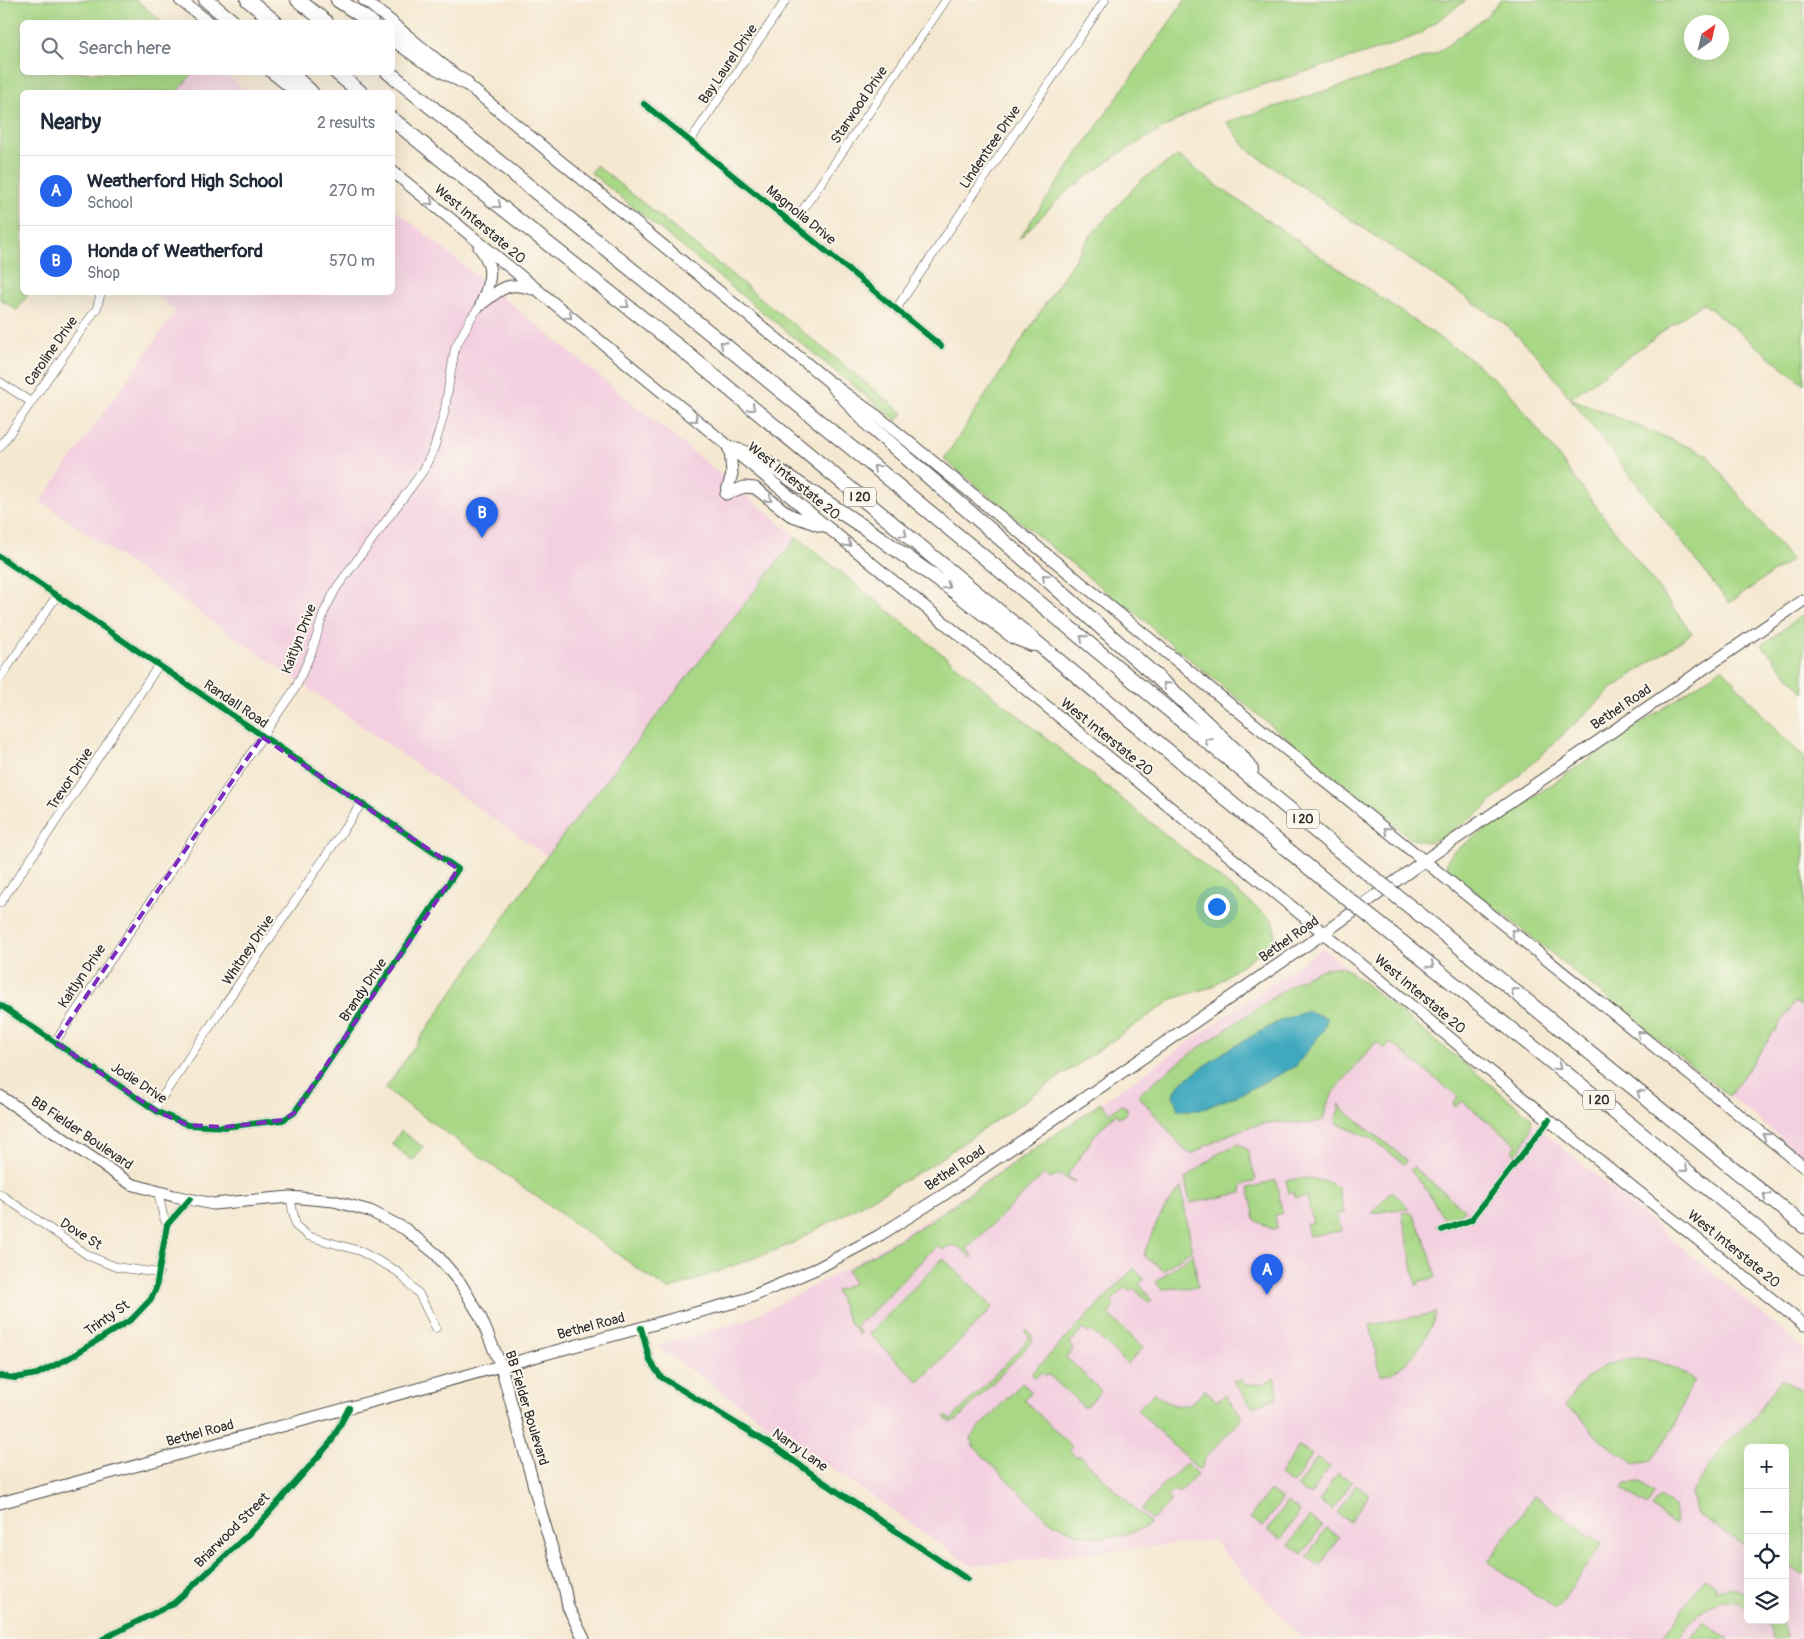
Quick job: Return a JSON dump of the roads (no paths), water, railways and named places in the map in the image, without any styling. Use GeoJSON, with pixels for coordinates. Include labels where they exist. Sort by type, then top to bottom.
{"type":"FeatureCollection","features":[{"type":"Feature","properties":{"kind":"highway"},"geometry":{"type":"LineString","coordinates":[[206,0],[231,20]]}},
{"type":"Feature","properties":{"kind":"highway"},"geometry":{"type":"LineString","coordinates":[[248,0],[273,20]]}},
{"type":"Feature","properties":{"kind":"highway"},"geometry":{"type":"LineString","coordinates":[[298,0],[323,20]]}},
{"type":"Feature","properties":{"kind":"highway"},"geometry":{"type":"LineString","coordinates":[[338,0],[368,20]]}},
{"type":"Feature","properties":{"kind":"highway"},"geometry":{"type":"LineString","coordinates":[[395,40],[423,60],[466,83]]}},
{"type":"Feature","properties":{"kind":"highway"},"geometry":{"type":"LineString","coordinates":[[292,75],[309,90]]}},
{"type":"Feature","properties":{"kind":"highway"},"geometry":{"type":"LineString","coordinates":[[340,75],[358,90]]}},
{"type":"Feature","properties":{"kind":"highway","name":"I 20"},"geometry":{"type":"LineString","coordinates":[[392,75],[859,454],[1260,783],[1346,856],[1804,1226]]}},
{"type":"Feature","properties":{"kind":"highway","name":"I 20"},"geometry":{"type":"LineString","coordinates":[[395,121],[680,348],[1324,879],[1634,1127],[1804,1267]]}},
{"type":"Feature","properties":{"kind":"highway"},"geometry":{"type":"LineString","coordinates":[[833,385],[871,427],[1024,559],[1177,695],[1241,756],[1260,783]]}},
{"type":"Feature","properties":{"kind":"highway"},"geometry":{"type":"LineString","coordinates":[[730,448],[758,457],[880,538],[1014,637],[1043,648]]}},
{"type":"Feature","properties":{"kind":"main road"},"geometry":{"type":"LineString","coordinates":[[180,0],[205,20]]}},
{"type":"Feature","properties":{"kind":"main road"},"geometry":{"type":"LineString","coordinates":[[364,0],[388,20]]}},
{"type":"Feature","properties":{"kind":"main road"},"geometry":{"type":"LineString","coordinates":[[395,25],[833,385],[877,416],[1216,693],[1804,1167]]}},
{"type":"Feature","properties":{"kind":"main road"},"geometry":{"type":"LineString","coordinates":[[275,75],[294,90]]}},
{"type":"Feature","properties":{"kind":"main road","name":"West Interstate 20"},"geometry":{"type":"LineString","coordinates":[[395,173],[1324,933],[1549,1120],[1804,1324]]}},
{"type":"Feature","properties":{"kind":"main road","name":"Kaitlyn Drive"},"geometry":{"type":"LineString","coordinates":[[465,230],[485,256],[491,274],[489,286],[481,305]]}},
{"type":"Feature","properties":{"kind":"main road","name":"Kaitlyn Drive"},"geometry":{"type":"LineString","coordinates":[[481,305],[499,290],[508,286],[519,285],[548,298]]}},
{"type":"Feature","properties":{"kind":"main road"},"geometry":{"type":"LineString","coordinates":[[730,448],[732,474],[726,494],[744,487],[756,488],[790,515],[829,529]]}},
{"type":"Feature","properties":{"kind":"main road","name":"Bethel Road"},"geometry":{"type":"LineString","coordinates":[[0,1503],[746,1299],[818,1268],[880,1235],[953,1188],[1324,933],[1425,860],[1804,600]]}},
{"type":"Feature","properties":{"kind":"main road","name":"BB Fielder Boulevard"},"geometry":{"type":"LineString","coordinates":[[0,1096],[131,1184],[213,1204],[290,1197],[334,1201],[370,1211],[405,1229],[436,1254],[461,1284],[480,1316],[501,1366],[568,1607],[584,1639]]}},
{"type":"Feature","properties":{"kind":"street","name":"Bay Laurel Drive"},"geometry":{"type":"LineString","coordinates":[[690,141],[786,0]]}},
{"type":"Feature","properties":{"kind":"street","name":"Starwood Drive"},"geometry":{"type":"LineString","coordinates":[[793,224],[946,0]]}},
{"type":"Feature","properties":{"kind":"street","name":"Lindentree Drive"},"geometry":{"type":"LineString","coordinates":[[896,308],[1105,0]]}},
{"type":"Feature","properties":{"kind":"street","name":"Magnolia Drive"},"geometry":{"type":"LineString","coordinates":[[644,104],[941,346]]}},
{"type":"Feature","properties":{"kind":"street","name":"Caroline Drive"},"geometry":{"type":"LineString","coordinates":[[0,447],[97,308],[100,295]]}},
{"type":"Feature","properties":{"kind":"street","name":"Kaitlyn Drive"},"geometry":{"type":"LineString","coordinates":[[55,1042],[296,687],[312,651],[324,612],[337,588],[423,471],[434,448],[444,414],[455,348],[471,318],[481,305]]}},
{"type":"Feature","properties":{"kind":"street"},"geometry":{"type":"LineString","coordinates":[[0,382],[31,402]]}},
{"type":"Feature","properties":{"kind":"street","name":"Randall Road"},"geometry":{"type":"LineString","coordinates":[[0,557],[458,870]]}},
{"type":"Feature","properties":{"kind":"street"},"geometry":{"type":"LineString","coordinates":[[0,678],[56,597]]}},
{"type":"Feature","properties":{"kind":"street","name":"Trevor Drive"},"geometry":{"type":"LineString","coordinates":[[0,903],[42,844],[158,666]]}},
{"type":"Feature","properties":{"kind":"street","name":"Whitney Drive"},"geometry":{"type":"LineString","coordinates":[[154,1109],[362,804]]}},
{"type":"Feature","properties":{"kind":"street","name":"Brandy Drive"},"geometry":{"type":"LineString","coordinates":[[282,1120],[294,1113],[458,870]]}},
{"type":"Feature","properties":{"kind":"street","name":"Jodie Drive"},"geometry":{"type":"LineString","coordinates":[[1,1009],[55,1042],[154,1109],[188,1125],[225,1127],[282,1120]]}},
{"type":"Feature","properties":{"kind":"street"},"geometry":{"type":"LineString","coordinates":[[1442,1230],[1471,1220],[1549,1120]]}},
{"type":"Feature","properties":{"kind":"street","name":"Trinty St"},"geometry":{"type":"LineString","coordinates":[[158,1192],[163,1216],[168,1225]]}},
{"type":"Feature","properties":{"kind":"street","name":"Dove St"},"geometry":{"type":"LineString","coordinates":[[0,1194],[89,1256],[116,1267],[159,1273]]}},
{"type":"Feature","properties":{"kind":"street"},"geometry":{"type":"LineString","coordinates":[[290,1197],[296,1226],[308,1236],[360,1250],[397,1271],[419,1294],[436,1328]]}},
{"type":"Feature","properties":{"kind":"street","name":"Trinty St"},"geometry":{"type":"LineString","coordinates":[[0,1376],[15,1378],[37,1374],[69,1358],[132,1319],[151,1299],[156,1288],[168,1225],[190,1199]]}},
{"type":"Feature","properties":{"kind":"street","name":"Narry Lane"},"geometry":{"type":"LineString","coordinates":[[641,1328],[650,1361],[661,1377],[776,1448],[967,1579]]}},
{"type":"Feature","properties":{"kind":"street","name":"Briarwood Street"},"geometry":{"type":"LineString","coordinates":[[103,1639],[174,1602],[227,1555],[259,1524],[331,1442],[349,1408]]}},
{"type":"Feature","properties":{"kind":"water"},"geometry":{"type":"Polygon","coordinates":[[[1308,1011],[1327,1018],[1324,1029],[1296,1066],[1236,1096],[1200,1110],[1178,1110],[1173,1095],[1179,1084],[1227,1050],[1281,1020],[1308,1011]]]}},
{"type":"Feature","properties":{"kind":"place","name":"Honda of Weatherford"},"geometry":{"type":"Point","coordinates":[482,538]}},
{"type":"Feature","properties":{"kind":"place","name":"Weatherford High School"},"geometry":{"type":"Point","coordinates":[1267,1295]}}]}
